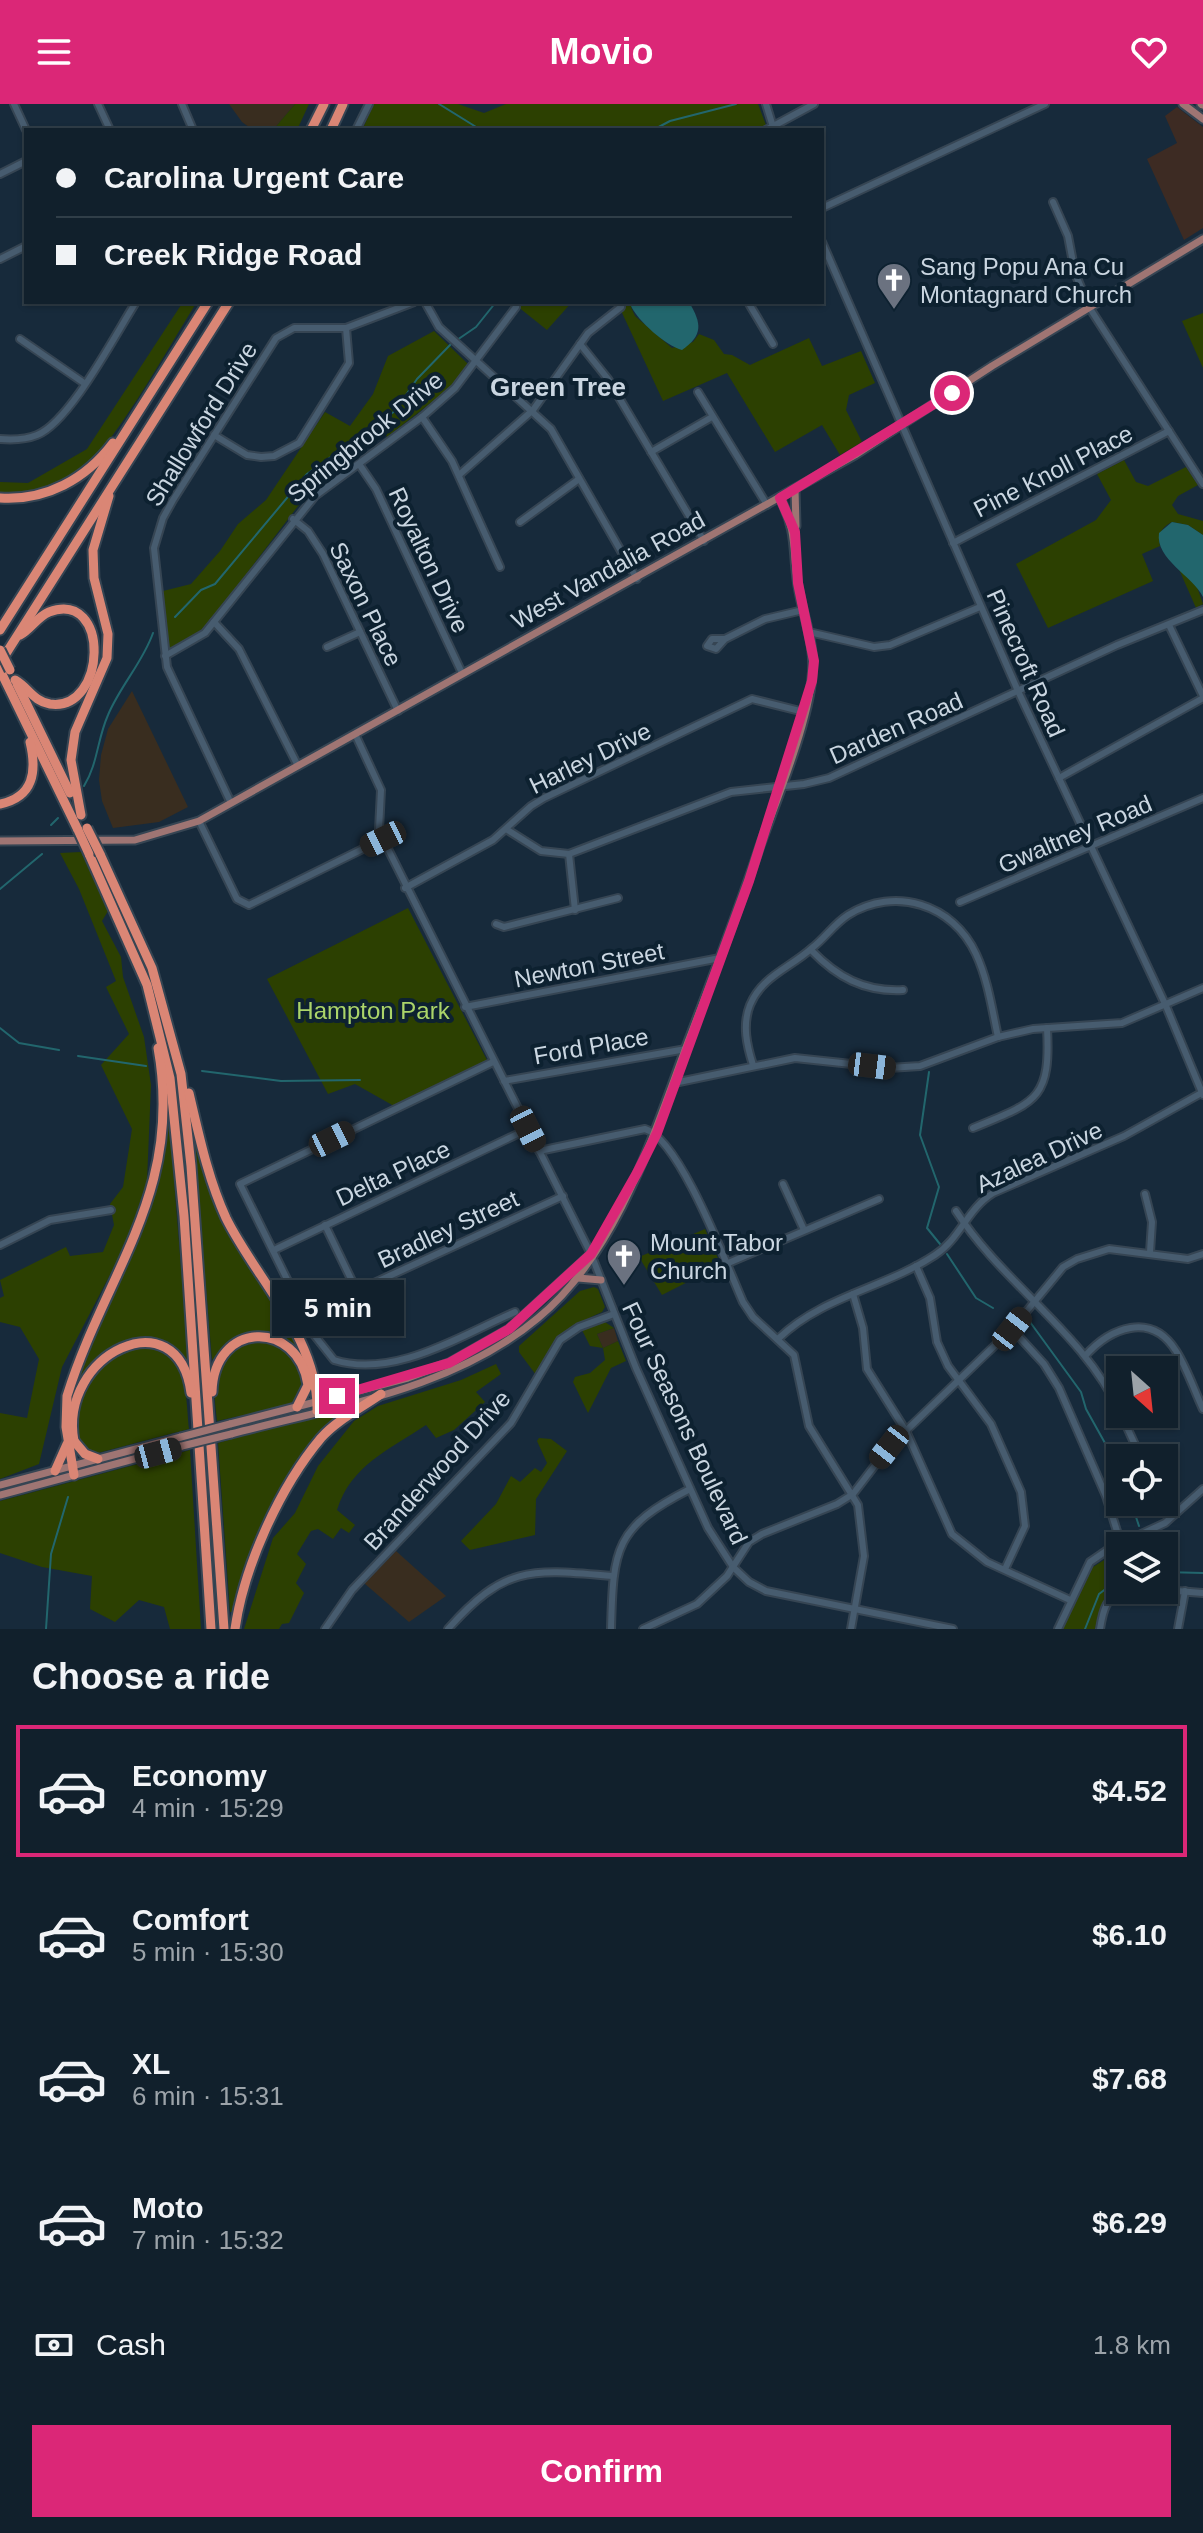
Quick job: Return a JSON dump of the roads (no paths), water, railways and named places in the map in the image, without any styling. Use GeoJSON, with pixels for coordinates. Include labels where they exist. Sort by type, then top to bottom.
{"type":"FeatureCollection","features":[{"type":"Feature","properties":{"kind":"highway"},"geometry":{"type":"LineString","coordinates":[[312,128],[324,104]]}},
{"type":"Feature","properties":{"kind":"highway"},"geometry":{"type":"LineString","coordinates":[[332,128],[343,104]]}},
{"type":"Feature","properties":{"kind":"highway"},"geometry":{"type":"LineString","coordinates":[[0,630],[207,304]]}},
{"type":"Feature","properties":{"kind":"highway"},"geometry":{"type":"LineString","coordinates":[[0,663],[228,304]]}},
{"type":"Feature","properties":{"kind":"highway"},"geometry":{"type":"LineString","coordinates":[[0,498],[39,495],[80,476],[105,453],[132,412],[151,393]]}},
{"type":"Feature","properties":{"kind":"highway"},"geometry":{"type":"LineString","coordinates":[[83,829],[71,760],[75,732],[107,658],[108,634],[94,578],[93,550],[109,491]]}},
{"type":"Feature","properties":{"kind":"highway"},"geometry":{"type":"LineString","coordinates":[[7,675],[37,700],[52,704],[71,699],[86,685],[95,647],[90,627],[81,617],[62,610],[40,617],[17,636]]}},
{"type":"Feature","properties":{"kind":"highway"},"geometry":{"type":"LineString","coordinates":[[0,650],[33,756],[31,782],[17,799],[0,804]]}},
{"type":"Feature","properties":{"kind":"highway"},"geometry":{"type":"LineString","coordinates":[[7,675],[81,815]]}},
{"type":"Feature","properties":{"kind":"highway"},"geometry":{"type":"LineString","coordinates":[[25,723],[83,829],[152,968],[225,1216],[298,1339],[315,1382],[317,1406]]}},
{"type":"Feature","properties":{"kind":"highway"},"geometry":{"type":"LineString","coordinates":[[95,854],[147,985],[161,1035],[176,1114],[211,1629]]}},
{"type":"Feature","properties":{"kind":"highway"},"geometry":{"type":"LineString","coordinates":[[76,1470],[67,1396],[74,1373],[145,1214],[159,1158],[163,1081],[147,985]]}},
{"type":"Feature","properties":{"kind":"highway"},"geometry":{"type":"LineString","coordinates":[[178,1060],[189,1135],[224,1629]]}},
{"type":"Feature","properties":{"kind":"highway"},"geometry":{"type":"LineString","coordinates":[[209,1411],[216,1362],[241,1340],[258,1336],[284,1345],[302,1366],[308,1385],[297,1407]]}},
{"type":"Feature","properties":{"kind":"highway"},"geometry":{"type":"LineString","coordinates":[[55,1471],[71,1439],[73,1415],[90,1370],[109,1353],[133,1343],[149,1343],[173,1354],[186,1372],[196,1415]]}},
{"type":"Feature","properties":{"kind":"highway"},"geometry":{"type":"LineString","coordinates":[[235,1629],[247,1576],[259,1543],[308,1458],[333,1427],[381,1394]]}},
{"type":"Feature","properties":{"kind":"highway"},"geometry":{"type":"LineString","coordinates":[[71,1439],[85,1454],[98,1459]]}},
{"type":"Feature","properties":{"kind":"main road"},"geometry":{"type":"LineString","coordinates":[[1183,104],[1203,119]]}},
{"type":"Feature","properties":{"kind":"main road","name":"West Vandalia Road"},"geometry":{"type":"LineString","coordinates":[[0,841],[135,840],[199,821],[780,498],[1203,239]]}},
{"type":"Feature","properties":{"kind":"main road"},"geometry":{"type":"LineString","coordinates":[[231,1429],[297,1407],[381,1394],[436,1378],[483,1357],[540,1317],[578,1278],[613,1220],[657,1133],[781,787],[804,712],[813,671],[795,532],[795,489]]}},
{"type":"Feature","properties":{"kind":"main road"},"geometry":{"type":"LineString","coordinates":[[780,498],[795,532]]}},
{"type":"Feature","properties":{"kind":"main road"},"geometry":{"type":"LineString","coordinates":[[0,1495],[76,1470],[317,1406],[408,1378],[472,1352],[528,1315],[579,1261],[591,1254]]}},
{"type":"Feature","properties":{"kind":"main road"},"geometry":{"type":"LineString","coordinates":[[578,1278],[601,1280]]}},
{"type":"Feature","properties":{"kind":"main road"},"geometry":{"type":"LineString","coordinates":[[0,1485],[55,1471],[76,1470],[98,1459],[182,1442]]}},
{"type":"Feature","properties":{"kind":"street"},"geometry":{"type":"LineString","coordinates":[[14,104],[25,128]]}},
{"type":"Feature","properties":{"kind":"street"},"geometry":{"type":"LineString","coordinates":[[98,104],[109,128]]}},
{"type":"Feature","properties":{"kind":"street"},"geometry":{"type":"LineString","coordinates":[[182,104],[192,128]]}},
{"type":"Feature","properties":{"kind":"street"},"geometry":{"type":"LineString","coordinates":[[357,128],[369,104]]}},
{"type":"Feature","properties":{"kind":"street"},"geometry":{"type":"LineString","coordinates":[[766,104],[771,128],[814,104]]}},
{"type":"Feature","properties":{"kind":"street"},"geometry":{"type":"LineString","coordinates":[[824,207],[1045,104]]}},
{"type":"Feature","properties":{"kind":"street"},"geometry":{"type":"LineString","coordinates":[[0,174],[24,162]]}},
{"type":"Feature","properties":{"kind":"street"},"geometry":{"type":"LineString","coordinates":[[1053,202],[1068,236],[1075,273],[1089,307],[1203,484]]}},
{"type":"Feature","properties":{"kind":"street"},"geometry":{"type":"LineString","coordinates":[[0,259],[24,247]]}},
{"type":"Feature","properties":{"kind":"street","name":"Pinecroft Road"},"geometry":{"type":"LineString","coordinates":[[824,247],[980,607],[1166,1006],[1203,1093]]}},
{"type":"Feature","properties":{"kind":"street"},"geometry":{"type":"LineString","coordinates":[[0,439],[39,435],[59,420],[135,304]]}},
{"type":"Feature","properties":{"kind":"street","name":"Shallowford Drive"},"geometry":{"type":"LineString","coordinates":[[231,803],[171,679],[165,656],[154,548],[163,518],[276,338],[294,328],[346,328],[409,304]]}},
{"type":"Feature","properties":{"kind":"street"},"geometry":{"type":"LineString","coordinates":[[426,304],[439,327],[551,429],[637,579]]}},
{"type":"Feature","properties":{"kind":"street"},"geometry":{"type":"LineString","coordinates":[[749,304],[773,344]]}},
{"type":"Feature","properties":{"kind":"street","name":"Springbrook Drive"},"geometry":{"type":"LineString","coordinates":[[165,656],[193,643],[214,622],[293,519],[315,496],[422,417],[455,388],[516,307]]}},
{"type":"Feature","properties":{"kind":"street"},"geometry":{"type":"LineString","coordinates":[[459,475],[533,410],[580,344],[599,322],[621,307]]}},
{"type":"Feature","properties":{"kind":"street"},"geometry":{"type":"LineString","coordinates":[[214,435],[247,455],[261,457],[274,456],[299,443],[349,363],[346,328]]}},
{"type":"Feature","properties":{"kind":"street"},"geometry":{"type":"LineString","coordinates":[[20,339],[84,383]]}},
{"type":"Feature","properties":{"kind":"street"},"geometry":{"type":"LineString","coordinates":[[580,344],[608,379],[704,541]]}},
{"type":"Feature","properties":{"kind":"street"},"geometry":{"type":"LineString","coordinates":[[698,392],[767,505]]}},
{"type":"Feature","properties":{"kind":"street"},"geometry":{"type":"LineString","coordinates":[[422,417],[459,475],[500,567]]}},
{"type":"Feature","properties":{"kind":"street"},"geometry":{"type":"LineString","coordinates":[[651,452],[712,417]]}},
{"type":"Feature","properties":{"kind":"street","name":"Pine Knoll Place"},"geometry":{"type":"LineString","coordinates":[[953,543],[1169,431]]}},
{"type":"Feature","properties":{"kind":"street","name":"Royalton Drive"},"geometry":{"type":"LineString","coordinates":[[359,464],[376,489],[462,673]]}},
{"type":"Feature","properties":{"kind":"street"},"geometry":{"type":"LineString","coordinates":[[520,522],[579,479]]}},
{"type":"Feature","properties":{"kind":"street","name":"Saxon Place"},"geometry":{"type":"LineString","coordinates":[[293,519],[316,541],[398,711]]}},
{"type":"Feature","properties":{"kind":"street"},"geometry":{"type":"LineString","coordinates":[[809,632],[874,647],[890,645],[980,607]]}},
{"type":"Feature","properties":{"kind":"street"},"geometry":{"type":"LineString","coordinates":[[725,639],[765,619],[803,610]]}},
{"type":"Feature","properties":{"kind":"street","name":"Darden Road"},"geometry":{"type":"LineString","coordinates":[[569,854],[731,792],[829,778],[1203,610]]}},
{"type":"Feature","properties":{"kind":"street"},"geometry":{"type":"LineString","coordinates":[[214,622],[239,649],[298,766]]}},
{"type":"Feature","properties":{"kind":"street"},"geometry":{"type":"LineString","coordinates":[[1059,778],[1203,697],[1169,625]]}},
{"type":"Feature","properties":{"kind":"street"},"geometry":{"type":"LineString","coordinates":[[327,647],[360,632]]}},
{"type":"Feature","properties":{"kind":"street","name":"Harley Drive"},"geometry":{"type":"LineString","coordinates":[[405,888],[480,848],[544,798],[752,699],[804,712]]}},
{"type":"Feature","properties":{"kind":"street","name":"Four Seasons Boulevard"},"geometry":{"type":"LineString","coordinates":[[356,736],[381,790],[379,830],[383,839],[591,1254],[690,1489],[722,1555],[766,1591],[953,1629]]}},
{"type":"Feature","properties":{"kind":"street","name":"Gwaltney Road"},"geometry":{"type":"LineString","coordinates":[[960,902],[1203,798]]}},
{"type":"Feature","properties":{"kind":"street"},"geometry":{"type":"LineString","coordinates":[[199,821],[237,899],[243,903],[257,902],[383,839]]}},
{"type":"Feature","properties":{"kind":"street"},"geometry":{"type":"LineString","coordinates":[[506,829],[541,851],[569,854],[575,910]]}},
{"type":"Feature","properties":{"kind":"street"},"geometry":{"type":"LineString","coordinates":[[496,924],[504,927],[618,898]]}},
{"type":"Feature","properties":{"kind":"street"},"geometry":{"type":"LineString","coordinates":[[753,1065],[745,1022],[755,996],[774,975],[811,950],[845,916],[877,902],[909,901],[927,905],[948,917],[975,951],[998,1037]]}},
{"type":"Feature","properties":{"kind":"street"},"geometry":{"type":"LineString","coordinates":[[811,950],[838,975],[854,983],[903,990]]}},
{"type":"Feature","properties":{"kind":"street","name":"Newton Street"},"geometry":{"type":"LineString","coordinates":[[465,1007],[720,958]]}},
{"type":"Feature","properties":{"kind":"street"},"geometry":{"type":"LineString","coordinates":[[674,1083],[753,1065],[814,1058],[905,1068],[955,1056],[998,1037],[1047,1028],[1122,1023],[1203,988]]}},
{"type":"Feature","properties":{"kind":"street"},"geometry":{"type":"LineString","coordinates":[[973,1128],[1014,1111],[1031,1100],[1043,1085],[1049,1069],[1047,1028]]}},
{"type":"Feature","properties":{"kind":"street","name":"Ford Place"},"geometry":{"type":"LineString","coordinates":[[504,1081],[686,1049]]}},
{"type":"Feature","properties":{"kind":"street"},"geometry":{"type":"LineString","coordinates":[[493,1062],[240,1184],[315,1336],[334,1360],[363,1363],[406,1359],[515,1312]]}},
{"type":"Feature","properties":{"kind":"street","name":"Azalea Drive"},"geometry":{"type":"LineString","coordinates":[[779,1338],[818,1308],[916,1266],[942,1251],[979,1201],[1124,1136],[1203,1093]]}},
{"type":"Feature","properties":{"kind":"street","name":"Delta Place"},"geometry":{"type":"LineString","coordinates":[[274,1250],[528,1129]]}},
{"type":"Feature","properties":{"kind":"street"},"geometry":{"type":"LineString","coordinates":[[539,1151],[635,1130],[657,1133],[682,1169],[753,1317],[779,1338],[797,1363],[809,1426],[853,1494],[861,1518],[864,1556],[851,1629]]}},
{"type":"Feature","properties":{"kind":"street"},"geometry":{"type":"LineString","coordinates":[[783,1184],[804,1230]]}},
{"type":"Feature","properties":{"kind":"street"},"geometry":{"type":"LineString","coordinates":[[1145,1194],[1152,1222],[1150,1252]]}},
{"type":"Feature","properties":{"kind":"street","name":"Bradley Street"},"geometry":{"type":"LineString","coordinates":[[325,1225],[352,1281],[361,1289],[563,1196]]}},
{"type":"Feature","properties":{"kind":"street"},"geometry":{"type":"LineString","coordinates":[[726,1264],[879,1199]]}},
{"type":"Feature","properties":{"kind":"street"},"geometry":{"type":"LineString","coordinates":[[0,1245],[50,1220],[111,1210]]}},
{"type":"Feature","properties":{"kind":"street"},"geometry":{"type":"LineString","coordinates":[[956,1211],[999,1269],[1085,1356],[1106,1384]]}},
{"type":"Feature","properties":{"kind":"street"},"geometry":{"type":"LineString","coordinates":[[643,1629],[697,1604],[733,1567],[749,1542],[853,1494],[906,1431],[1012,1329],[1063,1267],[1109,1249],[1188,1259],[1202,1257]]}},
{"type":"Feature","properties":{"kind":"street"},"geometry":{"type":"LineString","coordinates":[[916,1266],[930,1298],[937,1342],[960,1382],[991,1424],[1021,1492],[1025,1526],[1005,1569]]}},
{"type":"Feature","properties":{"kind":"street"},"geometry":{"type":"LineString","coordinates":[[853,1294],[863,1328],[867,1369],[906,1431],[952,1534],[987,1562],[1070,1600]]}},
{"type":"Feature","properties":{"kind":"street","name":"Branderwood Drive"},"geometry":{"type":"LineString","coordinates":[[325,1629],[352,1590],[511,1423],[532,1393],[560,1340],[579,1327],[614,1314]]}},
{"type":"Feature","properties":{"kind":"street"},"geometry":{"type":"LineString","coordinates":[[1085,1356],[1113,1331],[1128,1327],[1147,1329],[1169,1342],[1176,1351],[1203,1409]]}},
{"type":"Feature","properties":{"kind":"street"},"geometry":{"type":"LineString","coordinates":[[1012,1329],[1044,1364],[1059,1388],[1106,1496],[1117,1532]]}},
{"type":"Feature","properties":{"kind":"street"},"geometry":{"type":"LineString","coordinates":[[611,1629],[612,1576],[620,1548],[631,1527],[655,1507],[690,1489]]}},
{"type":"Feature","properties":{"kind":"street"},"geometry":{"type":"LineString","coordinates":[[1178,1511],[1203,1489]]}},
{"type":"Feature","properties":{"kind":"street"},"geometry":{"type":"LineString","coordinates":[[1147,1532],[1171,1516]]}},
{"type":"Feature","properties":{"kind":"street"},"geometry":{"type":"LineString","coordinates":[[1058,1629],[1090,1562],[1106,1553]]}},
{"type":"Feature","properties":{"kind":"street"},"geometry":{"type":"LineString","coordinates":[[448,1629],[481,1594],[504,1581],[547,1571],[612,1576]]}},
{"type":"Feature","properties":{"kind":"street"},"geometry":{"type":"LineString","coordinates":[[1178,1591],[1203,1593]]}},
{"type":"Feature","properties":{"kind":"street"},"geometry":{"type":"LineString","coordinates":[[1178,1629],[1185,1591]]}},
{"type":"Feature","properties":{"kind":"street"},"geometry":{"type":"LineString","coordinates":[[1100,1629],[1106,1603]]}},
{"type":"Feature","properties":{"kind":"waterway"},"geometry":{"type":"LineString","coordinates":[[439,104],[478,128]]}},
{"type":"Feature","properties":{"kind":"waterway"},"geometry":{"type":"LineString","coordinates":[[657,128],[670,121],[736,104]]}},
{"type":"Feature","properties":{"kind":"waterway"},"geometry":{"type":"LineString","coordinates":[[457,340],[476,327],[494,304]]}},
{"type":"Feature","properties":{"kind":"waterway"},"geometry":{"type":"LineString","coordinates":[[175,617],[201,590],[215,584],[307,474],[395,411],[417,379],[452,343]]}},
{"type":"Feature","properties":{"kind":"waterway"},"geometry":{"type":"LineString","coordinates":[[84,786],[108,715],[153,633]]}},
{"type":"Feature","properties":{"kind":"waterway"},"geometry":{"type":"LineString","coordinates":[[51,825],[58,818]]}},
{"type":"Feature","properties":{"kind":"waterway"},"geometry":{"type":"LineString","coordinates":[[0,889],[42,854]]}},
{"type":"Feature","properties":{"kind":"waterway"},"geometry":{"type":"LineString","coordinates":[[0,1028],[19,1043],[59,1050]]}},
{"type":"Feature","properties":{"kind":"waterway"},"geometry":{"type":"LineString","coordinates":[[78,1056],[146,1066]]}},
{"type":"Feature","properties":{"kind":"waterway"},"geometry":{"type":"LineString","coordinates":[[202,1071],[281,1081],[360,1080]]}},
{"type":"Feature","properties":{"kind":"waterway"},"geometry":{"type":"LineString","coordinates":[[929,1072],[920,1135],[939,1187],[927,1228],[940,1244]]}},
{"type":"Feature","properties":{"kind":"waterway"},"geometry":{"type":"LineString","coordinates":[[947,1254],[976,1298],[993,1308]]}},
{"type":"Feature","properties":{"kind":"waterway"},"geometry":{"type":"LineString","coordinates":[[1030,1322],[1081,1392],[1086,1409],[1106,1445]]}},
{"type":"Feature","properties":{"kind":"waterway"},"geometry":{"type":"LineString","coordinates":[[46,1629],[51,1554],[68,1497]]}},
{"type":"Feature","properties":{"kind":"waterway"},"geometry":{"type":"LineString","coordinates":[[1136,1516],[1139,1526]]}},
{"type":"Feature","properties":{"kind":"waterway"},"geometry":{"type":"LineString","coordinates":[[1178,1572],[1203,1573]]}},
{"type":"Feature","properties":{"kind":"waterway"},"geometry":{"type":"LineString","coordinates":[[1085,1629],[1099,1594],[1106,1589]]}},
{"type":"Feature","properties":{"kind":"place","name":"Sang Popu Ana Cu Montagnard Church"},"geometry":{"type":"Point","coordinates":[894,311]}},
{"type":"Feature","properties":{"kind":"place","name":"Mount Tabor Church"},"geometry":{"type":"Point","coordinates":[624,1287]}},
{"type":"Feature","properties":{"kind":"district","name":"Green Tree"},"geometry":{"type":"Point","coordinates":[558,387]}},
{"type":"Feature","properties":{"kind":"park label","name":"Hampton Park"},"geometry":{"type":"Point","coordinates":[373,1010]}}]}
